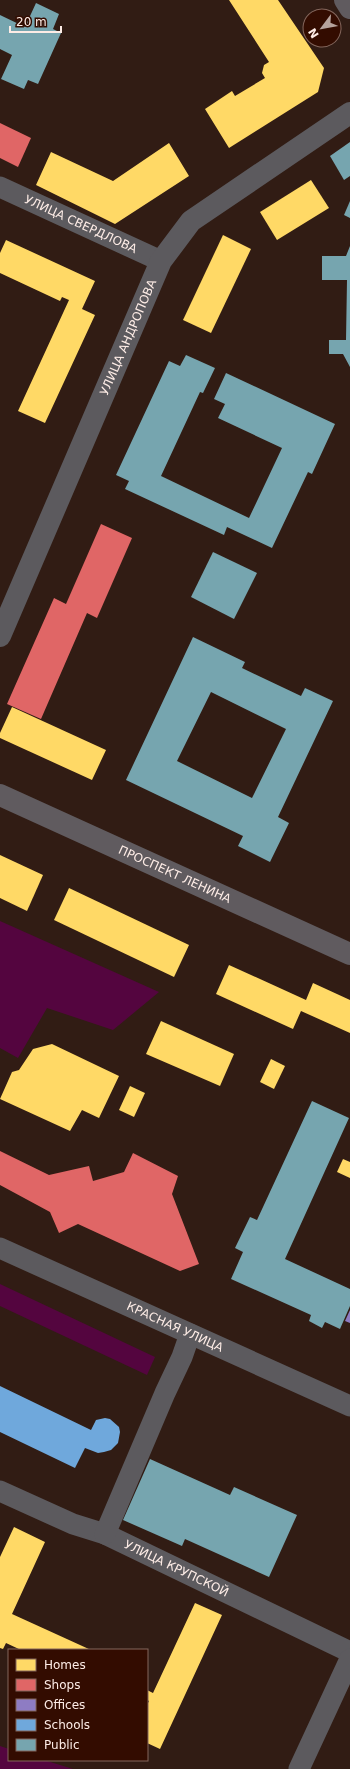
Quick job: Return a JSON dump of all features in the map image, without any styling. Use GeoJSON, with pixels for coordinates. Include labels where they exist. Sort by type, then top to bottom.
{"type":"FeatureCollection","features":[{"type":"Feature","properties":{"kind":"main road"},"geometry":{"type":"LineString","coordinates":[[345,0],[350,8]]}},
{"type":"Feature","properties":{"kind":"main road","name":"ПРОСПЕКТ ЛЕНИНА"},"geometry":{"type":"LineString","coordinates":[[0,795],[350,954]]}},
{"type":"Feature","properties":{"kind":"street","name":"УЛИЦА АНДРОПОВА"},"geometry":{"type":"LineString","coordinates":[[0,636],[161,261],[191,221],[350,114]]}},
{"type":"Feature","properties":{"kind":"street","name":"УЛИЦА СВЕРДЛОВА"},"geometry":{"type":"LineString","coordinates":[[0,188],[161,261]]}},
{"type":"Feature","properties":{"kind":"street","name":"КРАСНАЯ УЛИЦА"},"geometry":{"type":"LineString","coordinates":[[0,1248],[350,1406]]}},
{"type":"Feature","properties":{"kind":"street"},"geometry":{"type":"LineString","coordinates":[[105,1534],[165,1393],[182,1357],[190,1334]]}},
{"type":"Feature","properties":{"kind":"street","name":"УЛИЦА КРУПСКОЙ"},"geometry":{"type":"LineString","coordinates":[[0,1491],[73,1524],[105,1534],[350,1652]]}},
{"type":"Feature","properties":{"kind":"street"},"geometry":{"type":"LineString","coordinates":[[299,1769],[350,1659]]}},
{"type":"Feature","properties":{"kind":"shaded area"},"geometry":{"type":"Polygon","coordinates":[[[0,921],[159,992],[113,1030],[47,1008],[18,1058],[0,1048],[0,921]]]}},
{"type":"Feature","properties":{"kind":"shaded area"},"geometry":{"type":"Polygon","coordinates":[[[0,1284],[155,1357],[147,1375],[0,1306],[0,1284]]]}},
{"type":"Feature","properties":{"kind":"shaded area"},"geometry":{"type":"Polygon","coordinates":[[[0,1746],[8,1749],[8,1761],[47,1761],[73,1769],[0,1769],[0,1746]]]}},
{"type":"Feature","properties":{"kind":"building: Homes"},"geometry":{"type":"Polygon","coordinates":[[[229,0],[278,0],[302,35],[302,48],[310,48],[324,68],[318,92],[229,148],[205,109],[232,91],[235,96],[265,78],[262,73],[264,65],[269,62],[229,0]]]}},
{"type":"Feature","properties":{"kind":"building: Homes"},"geometry":{"type":"Polygon","coordinates":[[[169,143],[189,176],[115,224],[36,185],[51,152],[113,181],[169,143]]]}},
{"type":"Feature","properties":{"kind":"building: Homes"},"geometry":{"type":"Polygon","coordinates":[[[311,180],[329,208],[277,240],[260,212],[311,180]]]}},
{"type":"Feature","properties":{"kind":"building: Homes"},"geometry":{"type":"Polygon","coordinates":[[[223,235],[251,249],[211,333],[183,320],[223,235]]]}},
{"type":"Feature","properties":{"kind":"building: Homes"},"geometry":{"type":"Polygon","coordinates":[[[6,240],[95,281],[82,309],[95,315],[45,423],[18,411],[69,300],[62,297],[60,301],[0,273],[0,253],[6,240]]]}},
{"type":"Feature","properties":{"kind":"building: Homes"},"geometry":{"type":"Polygon","coordinates":[[[12,707],[106,750],[92,780],[0,738],[0,733],[12,707]]]}},
{"type":"Feature","properties":{"kind":"building: Homes"},"geometry":{"type":"Polygon","coordinates":[[[0,855],[43,875],[27,911],[0,898],[0,855]]]}},
{"type":"Feature","properties":{"kind":"building: Homes"},"geometry":{"type":"Polygon","coordinates":[[[69,888],[189,945],[174,977],[54,920],[69,888]]]}},
{"type":"Feature","properties":{"kind":"building: Homes"},"geometry":{"type":"Polygon","coordinates":[[[229,965],[306,1000],[313,983],[350,1000],[350,1033],[301,1011],[293,1029],[216,994],[229,965]]]}},
{"type":"Feature","properties":{"kind":"building: Homes"},"geometry":{"type":"Polygon","coordinates":[[[161,1021],[234,1054],[220,1086],[146,1054],[161,1021]]]}},
{"type":"Feature","properties":{"kind":"building: Homes"},"geometry":{"type":"Polygon","coordinates":[[[52,1044],[119,1076],[99,1118],[82,1110],[70,1131],[0,1099],[12,1072],[19,1070],[33,1049],[52,1044]]]}},
{"type":"Feature","properties":{"kind":"building: Homes"},"geometry":{"type":"Polygon","coordinates":[[[271,1059],[285,1066],[274,1089],[260,1082],[271,1059]]]}},
{"type":"Feature","properties":{"kind":"building: Homes"},"geometry":{"type":"Polygon","coordinates":[[[130,1086],[145,1093],[134,1117],[119,1110],[130,1086]]]}},
{"type":"Feature","properties":{"kind":"building: Homes"},"geometry":{"type":"Polygon","coordinates":[[[343,1159],[350,1162],[350,1178],[337,1172],[343,1159]]]}},
{"type":"Feature","properties":{"kind":"building: Homes"},"geometry":{"type":"Polygon","coordinates":[[[14,1527],[45,1542],[12,1614],[89,1649],[19,1649],[6,1643],[3,1649],[0,1648],[0,1557],[14,1527]]]}},
{"type":"Feature","properties":{"kind":"building: Homes"},"geometry":{"type":"Polygon","coordinates":[[[195,1603],[222,1615],[160,1749],[148,1743],[148,1690],[153,1693],[195,1603]]]}},
{"type":"Feature","properties":{"kind":"building: Shops"},"geometry":{"type":"Polygon","coordinates":[[[0,123],[31,138],[18,167],[0,158],[0,123]]]}},
{"type":"Feature","properties":{"kind":"building: Shops"},"geometry":{"type":"Polygon","coordinates":[[[101,524],[132,538],[97,618],[87,613],[41,719],[7,704],[54,598],[66,604],[101,524]]]}},
{"type":"Feature","properties":{"kind":"building: Shops"},"geometry":{"type":"Polygon","coordinates":[[[0,1151],[49,1175],[89,1166],[93,1181],[124,1172],[133,1153],[178,1176],[172,1194],[199,1264],[180,1271],[78,1224],[59,1233],[50,1212],[0,1185],[0,1151]]]}},
{"type":"Feature","properties":{"kind":"building: Offices"},"geometry":{"type":"Polygon","coordinates":[[[350,1310],[350,1323],[345,1321],[350,1310]]]}},
{"type":"Feature","properties":{"kind":"building: Schools"},"geometry":{"type":"Polygon","coordinates":[[[0,1386],[91,1430],[96,1420],[105,1418],[110,1419],[119,1427],[120,1432],[118,1443],[111,1450],[98,1453],[85,1448],[75,1468],[0,1432],[0,1386]]]}},
{"type":"Feature","properties":{"kind":"building: Public"},"geometry":{"type":"Polygon","coordinates":[[[36,3],[59,14],[53,29],[61,33],[38,84],[28,80],[24,89],[1,79],[12,55],[0,49],[0,15],[25,27],[36,3]]]}},
{"type":"Feature","properties":{"kind":"building: Public"},"geometry":{"type":"Polygon","coordinates":[[[350,142],[350,176],[344,180],[330,156],[350,142]]]}},
{"type":"Feature","properties":{"kind":"building: Public"},"geometry":{"type":"Polygon","coordinates":[[[350,201],[350,218],[344,215],[350,201]]]}},
{"type":"Feature","properties":{"kind":"building: Public"},"geometry":{"type":"Polygon","coordinates":[[[350,246],[350,367],[343,354],[329,354],[329,340],[346,340],[347,280],[322,280],[322,256],[346,256],[350,246]]]}},
{"type":"Feature","properties":{"kind":"building: Public"},"geometry":{"type":"Polygon","coordinates":[[[186,355],[215,368],[203,393],[200,392],[161,476],[249,518],[282,448],[218,418],[225,404],[214,399],[226,373],[335,424],[312,474],[308,472],[272,548],[227,527],[224,535],[125,489],[129,481],[116,475],[169,361],[180,366],[186,355]]]}},
{"type":"Feature","properties":{"kind":"building: Public"},"geometry":{"type":"Polygon","coordinates":[[[213,552],[257,573],[234,619],[191,597],[213,552]]]}},
{"type":"Feature","properties":{"kind":"building: Public"},"geometry":{"type":"Polygon","coordinates":[[[193,637],[245,662],[242,668],[301,696],[305,688],[333,701],[278,817],[289,823],[270,862],[238,846],[243,836],[126,780],[193,637]],[[211,692],[177,761],[252,798],[286,729],[211,692]]]}},
{"type":"Feature","properties":{"kind":"building: Public"},"geometry":{"type":"Polygon","coordinates":[[[312,1101],[349,1118],[285,1259],[350,1289],[350,1306],[340,1329],[325,1322],[322,1328],[309,1321],[311,1315],[231,1279],[243,1252],[235,1248],[250,1217],[257,1220],[312,1101]]]}},
{"type":"Feature","properties":{"kind":"building: Public"},"geometry":{"type":"Polygon","coordinates":[[[150,1459],[230,1495],[234,1487],[297,1515],[269,1577],[185,1539],[182,1546],[123,1520],[150,1459]]]}}]}
